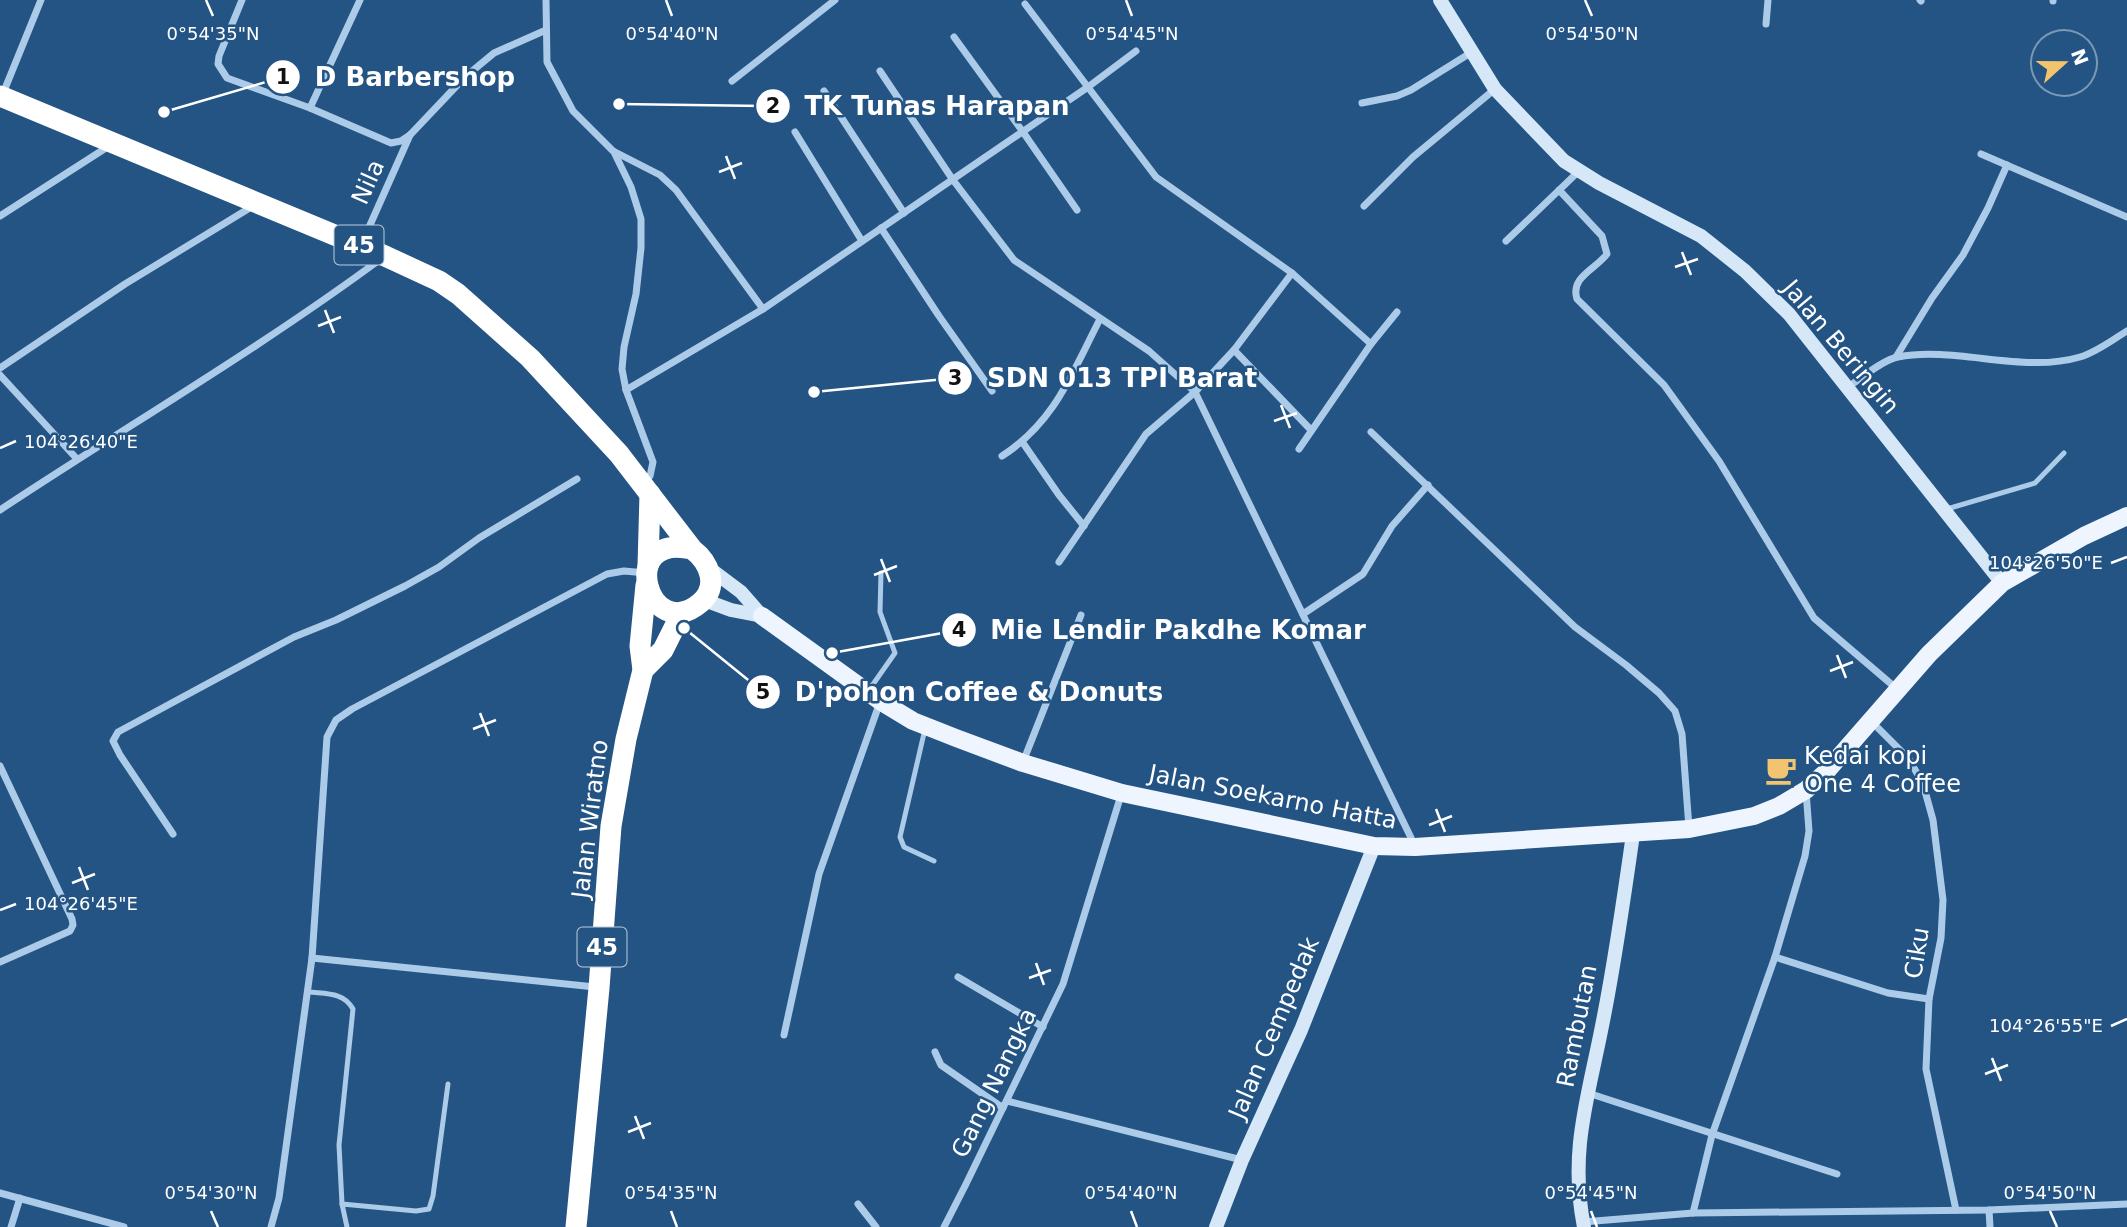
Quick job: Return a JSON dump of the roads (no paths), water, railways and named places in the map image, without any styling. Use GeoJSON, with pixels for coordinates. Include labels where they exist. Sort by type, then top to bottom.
{"type":"FeatureCollection","features":[{"type":"Feature","properties":{"kind":"highway","name":"45"},"geometry":{"type":"LineString","coordinates":[[1,97],[258,202],[439,281],[479,312],[530,358],[598,430],[709,568]]}},
{"type":"Feature","properties":{"kind":"highway","name":"45"},"geometry":{"type":"LineString","coordinates":[[647,489],[647,575]]}},
{"type":"Feature","properties":{"kind":"highway"},"geometry":{"type":"LineString","coordinates":[[692,549],[679,546],[666,548],[655,555],[647,575],[655,602],[672,611],[682,612],[694,608],[704,600],[709,590],[709,568]]}},
{"type":"Feature","properties":{"kind":"highway","name":"Jalan Wiratno"},"geometry":{"type":"LineString","coordinates":[[576,1227],[599,988],[611,826],[626,739],[643,670],[640,646],[647,575]]}},
{"type":"Feature","properties":{"kind":"highway","name":"Jalan Wiratno"},"geometry":{"type":"LineString","coordinates":[[643,670],[663,650],[682,612]]}},
{"type":"Feature","properties":{"kind":"main road","name":"Jalan Soekarno Hatta"},"geometry":{"type":"LineString","coordinates":[[762,616],[874,696],[926,726],[1023,763],[1122,793],[1374,846],[1415,847],[1633,834],[1689,829],[1754,816],[1779,806],[1806,790],[1825,773],[1929,654],[2002,583],[2084,536],[2127,516]]}},
{"type":"Feature","properties":{"kind":"street"},"geometry":{"type":"LineString","coordinates":[[1,97],[41,0]]}},
{"type":"Feature","properties":{"kind":"street"},"geometry":{"type":"LineString","coordinates":[[242,0],[219,55],[218,64],[227,78],[310,108],[391,144],[410,135]]}},
{"type":"Feature","properties":{"kind":"street"},"geometry":{"type":"LineString","coordinates":[[310,108],[360,0]]}},
{"type":"Feature","properties":{"kind":"street"},"geometry":{"type":"LineString","coordinates":[[546,0],[547,62],[573,111],[614,152],[653,171],[676,190],[763,309]]}},
{"type":"Feature","properties":{"kind":"street"},"geometry":{"type":"LineString","coordinates":[[732,81],[835,0]]}},
{"type":"Feature","properties":{"kind":"street","name":"Jalan Beringin"},"geometry":{"type":"LineString","coordinates":[[1440,0],[1494,89],[1564,161],[1701,236],[1745,271],[1789,314],[2002,583]]}},
{"type":"Feature","properties":{"kind":"street"},"geometry":{"type":"LineString","coordinates":[[1766,24],[1768,0]]}},
{"type":"Feature","properties":{"kind":"street"},"geometry":{"type":"LineString","coordinates":[[1025,4],[1156,177],[1292,273],[1371,344]]}},
{"type":"Feature","properties":{"kind":"street","name":"Nila"},"geometry":{"type":"LineString","coordinates":[[360,245],[410,135],[494,52],[546,30]]}},
{"type":"Feature","properties":{"kind":"street"},"geometry":{"type":"LineString","coordinates":[[954,37],[1077,210]]}},
{"type":"Feature","properties":{"kind":"street"},"geometry":{"type":"LineString","coordinates":[[626,390],[763,309],[1088,88],[1136,51]]}},
{"type":"Feature","properties":{"kind":"street"},"geometry":{"type":"LineString","coordinates":[[1362,103],[1397,96],[1411,90],[1472,52]]}},
{"type":"Feature","properties":{"kind":"street"},"geometry":{"type":"LineString","coordinates":[[880,71],[953,180],[1014,260],[1149,351],[1195,392],[1415,847]]}},
{"type":"Feature","properties":{"kind":"street"},"geometry":{"type":"LineString","coordinates":[[1364,206],[1413,157],[1494,89]]}},
{"type":"Feature","properties":{"kind":"street"},"geometry":{"type":"LineString","coordinates":[[824,91],[904,213]]}},
{"type":"Feature","properties":{"kind":"street"},"geometry":{"type":"LineString","coordinates":[[795,132],[862,241]]}},
{"type":"Feature","properties":{"kind":"street"},"geometry":{"type":"LineString","coordinates":[[0,216],[112,143]]}},
{"type":"Feature","properties":{"kind":"street"},"geometry":{"type":"LineString","coordinates":[[614,152],[631,187],[641,219],[636,294],[622,369],[626,390],[653,461],[647,489]]}},
{"type":"Feature","properties":{"kind":"street"},"geometry":{"type":"LineString","coordinates":[[1981,154],[2127,217]]}},
{"type":"Feature","properties":{"kind":"street"},"geometry":{"type":"LineString","coordinates":[[1847,387],[1896,357],[1963,254],[2007,165]]}},
{"type":"Feature","properties":{"kind":"street"},"geometry":{"type":"LineString","coordinates":[[1506,242],[1579,171]]}},
{"type":"Feature","properties":{"kind":"street"},"geometry":{"type":"LineString","coordinates":[[1559,190],[1602,236],[1606,244],[1607,254],[1603,260],[1576,283],[1574,290],[1577,299],[1664,385],[1719,461],[1814,618],[1897,689]]}},
{"type":"Feature","properties":{"kind":"street"},"geometry":{"type":"LineString","coordinates":[[0,368],[125,284],[258,202]]}},
{"type":"Feature","properties":{"kind":"street"},"geometry":{"type":"LineString","coordinates":[[881,228],[992,391]]}},
{"type":"Feature","properties":{"kind":"street"},"geometry":{"type":"LineString","coordinates":[[0,510],[237,359],[326,300],[385,256]]}},
{"type":"Feature","properties":{"kind":"street"},"geometry":{"type":"LineString","coordinates":[[1059,562],[1146,434],[1195,392],[1234,349],[1292,273]]}},
{"type":"Feature","properties":{"kind":"street"},"geometry":{"type":"LineString","coordinates":[[1299,449],[1371,344],[1397,312]]}},
{"type":"Feature","properties":{"kind":"street"},"geometry":{"type":"LineString","coordinates":[[1002,456],[1023,443],[1043,422],[1055,405],[1100,318]]}},
{"type":"Feature","properties":{"kind":"street"},"geometry":{"type":"LineString","coordinates":[[1896,357],[1941,356],[2049,362],[2080,357],[2127,331]]}},
{"type":"Feature","properties":{"kind":"street"},"geometry":{"type":"LineString","coordinates":[[1234,349],[1311,430]]}},
{"type":"Feature","properties":{"kind":"street"},"geometry":{"type":"LineString","coordinates":[[0,375],[77,459]]}},
{"type":"Feature","properties":{"kind":"street"},"geometry":{"type":"LineString","coordinates":[[1371,432],[1575,626],[1650,686],[1675,711],[1682,734],[1689,829]]}},
{"type":"Feature","properties":{"kind":"street"},"geometry":{"type":"LineString","coordinates":[[1023,443],[1084,526]]}},
{"type":"Feature","properties":{"kind":"street"},"geometry":{"type":"LineString","coordinates":[[173,834],[120,755],[113,741],[118,732],[294,637],[405,586],[577,479]]}},
{"type":"Feature","properties":{"kind":"street"},"geometry":{"type":"LineString","coordinates":[[1303,614],[1363,574],[1392,526],[1428,485]]}},
{"type":"Feature","properties":{"kind":"street","name":"Jalan Soekarno Hatta"},"geometry":{"type":"LineString","coordinates":[[709,568],[741,592],[762,616]]}},
{"type":"Feature","properties":{"kind":"street"},"geometry":{"type":"LineString","coordinates":[[271,1227],[279,1198],[309,992],[327,737],[336,720],[478,640],[607,574],[624,571],[647,575]]}},
{"type":"Feature","properties":{"kind":"street","name":"Jalan Soekarno Hatta"},"geometry":{"type":"LineString","coordinates":[[704,600],[743,614],[762,616]]}},
{"type":"Feature","properties":{"kind":"street"},"geometry":{"type":"LineString","coordinates":[[1023,763],[1081,615]]}},
{"type":"Feature","properties":{"kind":"street"},"geometry":{"type":"LineString","coordinates":[[784,1035],[819,874],[874,696]]}},
{"type":"Feature","properties":{"kind":"street","name":"Ciku"},"geometry":{"type":"LineString","coordinates":[[1870,719],[1909,759],[1923,784],[1933,820],[1943,900],[1941,938],[1929,999],[1926,1069],[1956,1210]]}},
{"type":"Feature","properties":{"kind":"street"},"geometry":{"type":"LineString","coordinates":[[0,766],[73,925],[70,931],[0,962]]}},
{"type":"Feature","properties":{"kind":"street"},"geometry":{"type":"LineString","coordinates":[[1693,1213],[1712,1135],[1775,957],[1805,856],[1810,831],[1806,790]]}},
{"type":"Feature","properties":{"kind":"street","name":"Gang Nangka"},"geometry":{"type":"LineString","coordinates":[[944,1226],[1063,984],[1122,793]]}},
{"type":"Feature","properties":{"kind":"street","name":"Rambutan"},"geometry":{"type":"LineString","coordinates":[[1584,1225],[1577,1167],[1587,1092],[1607,1000],[1633,834]]}},
{"type":"Feature","properties":{"kind":"street","name":"Jalan Cempedak"},"geometry":{"type":"LineString","coordinates":[[1216,1227],[1242,1160],[1301,1031],[1374,846]]}},
{"type":"Feature","properties":{"kind":"street"},"geometry":{"type":"LineString","coordinates":[[1775,957],[1888,993],[1929,999]]}},
{"type":"Feature","properties":{"kind":"street"},"geometry":{"type":"LineString","coordinates":[[313,958],[599,988]]}},
{"type":"Feature","properties":{"kind":"street"},"geometry":{"type":"LineString","coordinates":[[958,977],[1043,1027]]}},
{"type":"Feature","properties":{"kind":"street"},"geometry":{"type":"LineString","coordinates":[[934,1052],[941,1065],[1005,1104],[1242,1160]]}},
{"type":"Feature","properties":{"kind":"street"},"geometry":{"type":"LineString","coordinates":[[1587,1092],[1837,1174]]}},
{"type":"Feature","properties":{"kind":"street"},"geometry":{"type":"LineString","coordinates":[[0,1193],[124,1227]]}},
{"type":"Feature","properties":{"kind":"street"},"geometry":{"type":"LineString","coordinates":[[11,1227],[20,1198]]}},
{"type":"Feature","properties":{"kind":"street"},"geometry":{"type":"LineString","coordinates":[[858,1204],[876,1227]]}},
{"type":"Feature","properties":{"kind":"street"},"geometry":{"type":"LineString","coordinates":[[1584,1225],[1693,1213],[1989,1210],[2127,1204]]}},
{"type":"Feature","properties":{"kind":"street"},"geometry":{"type":"LineString","coordinates":[[1989,1210],[1990,1227]]}},
{"type":"Feature","properties":{"kind":"street"},"geometry":{"type":"LineString","coordinates":[[944,1226],[956,1227]]}},
{"type":"Feature","properties":{"kind":"lane"},"geometry":{"type":"LineString","coordinates":[[1944,510],[2035,482],[2064,453]]}},
{"type":"Feature","properties":{"kind":"lane"},"geometry":{"type":"LineString","coordinates":[[874,696],[895,653],[880,612],[881,573]]}},
{"type":"Feature","properties":{"kind":"lane"},"geometry":{"type":"LineString","coordinates":[[926,726],[900,837],[904,847],[934,861]]}},
{"type":"Feature","properties":{"kind":"lane"},"geometry":{"type":"LineString","coordinates":[[309,992],[340,996],[348,1000],[353,1009],[339,1145],[342,1204],[347,1227]]}},
{"type":"Feature","properties":{"kind":"lane"},"geometry":{"type":"LineString","coordinates":[[342,1204],[416,1211],[429,1209],[448,1084]]}},
{"type":"Feature","properties":{"kind":"place","name":"TK Tunas Harapan"},"geometry":{"type":"Point","coordinates":[619,104]}},
{"type":"Feature","properties":{"kind":"place","name":"D Barbershop"},"geometry":{"type":"Point","coordinates":[164,112]}},
{"type":"Feature","properties":{"kind":"place","name":"SDN 013 TPI Barat"},"geometry":{"type":"Point","coordinates":[814,392]}},
{"type":"Feature","properties":{"kind":"place","name":"D'pohon Coffee & Donuts"},"geometry":{"type":"Point","coordinates":[684,628]}},
{"type":"Feature","properties":{"kind":"place","name":"Mie Lendir Pakdhe Komar"},"geometry":{"type":"Point","coordinates":[832,653]}},
{"type":"Feature","properties":{"kind":"place","name":"Kedai kopi One 4 Coffee"},"geometry":{"type":"Point","coordinates":[1781,770]}}]}
